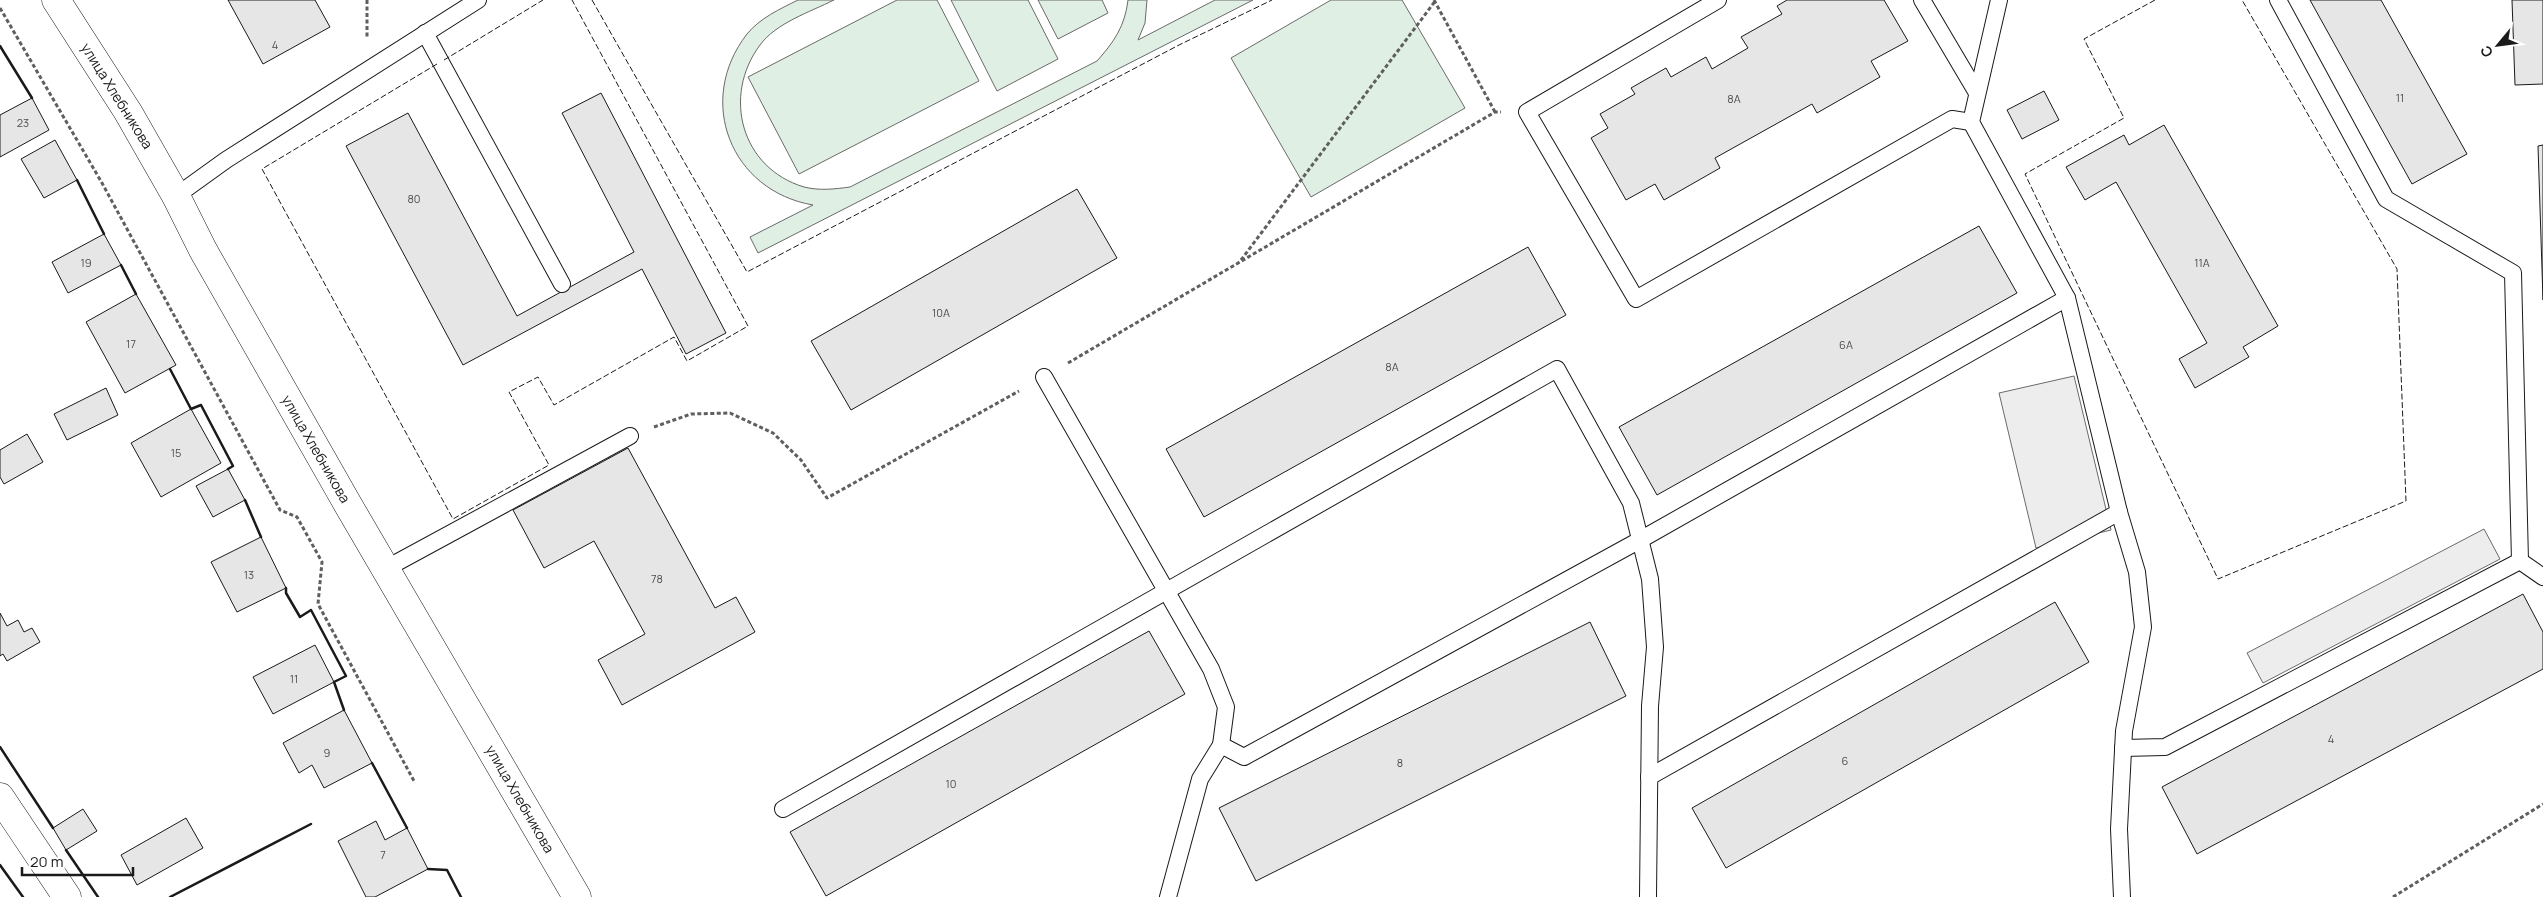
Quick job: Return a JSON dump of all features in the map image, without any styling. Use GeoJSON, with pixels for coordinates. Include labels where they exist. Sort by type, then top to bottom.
{"type":"FeatureCollection","features":[{"type":"Feature","properties":{"kind":"street","name":"улица Хлебникова"},"geometry":{"type":"LineString","coordinates":[[56,0],[128,112],[176,196],[203,250],[577,897]]}},
{"type":"Feature","properties":{"kind":"street"},"geometry":{"type":"LineString","coordinates":[[0,797],[67,897]]}},
{"type":"Feature","properties":{"kind":"lane"},"geometry":{"type":"LineString","coordinates":[[176,196],[226,160],[478,0]]}},
{"type":"Feature","properties":{"kind":"lane"},"geometry":{"type":"LineString","coordinates":[[1718,0],[1527,112],[1636,299],[1952,119],[1971,122]]}},
{"type":"Feature","properties":{"kind":"lane"},"geometry":{"type":"LineString","coordinates":[[1922,0],[1978,93]]}},
{"type":"Feature","properties":{"kind":"lane"},"geometry":{"type":"LineString","coordinates":[[2000,0],[1971,122],[2067,298],[2119,512],[2137,572],[2143,627],[2124,731],[2119,830],[2122,897]]}},
{"type":"Feature","properties":{"kind":"lane"},"geometry":{"type":"LineString","coordinates":[[2278,0],[2386,199],[2513,273],[2520,561]]}},
{"type":"Feature","properties":{"kind":"lane"},"geometry":{"type":"LineString","coordinates":[[425,33],[562,284]]}},
{"type":"Feature","properties":{"kind":"lane"},"geometry":{"type":"LineString","coordinates":[[1221,745],[1244,757],[1640,540],[2067,298]]}},
{"type":"Feature","properties":{"kind":"lane"},"geometry":{"type":"LineString","coordinates":[[783,809],[1557,369],[1631,503],[1650,579],[1655,647],[1650,706],[1648,897]]}},
{"type":"Feature","properties":{"kind":"lane"},"geometry":{"type":"LineString","coordinates":[[1044,377],[1211,669],[1226,707],[1221,745],[1200,779],[1168,897]]}},
{"type":"Feature","properties":{"kind":"lane"},"geometry":{"type":"LineString","coordinates":[[386,569],[630,436]]}},
{"type":"Feature","properties":{"kind":"lane"},"geometry":{"type":"LineString","coordinates":[[1649,777],[2119,512]]}},
{"type":"Feature","properties":{"kind":"lane"},"geometry":{"type":"LineString","coordinates":[[2520,561],[2543,577]]}},
{"type":"Feature","properties":{"kind":"lane"},"geometry":{"type":"LineString","coordinates":[[2123,748],[2165,747],[2520,561]]}},
{"type":"Feature","properties":{"kind":"path"},"geometry":{"type":"LineString","coordinates":[[1240,262],[1435,0],[1495,112]]}},
{"type":"Feature","properties":{"kind":"path"},"geometry":{"type":"LineString","coordinates":[[0,8],[102,183],[280,510],[297,516],[322,562],[318,604],[414,781]]}},
{"type":"Feature","properties":{"kind":"path"},"geometry":{"type":"LineString","coordinates":[[630,436],[690,414],[730,413],[774,433],[801,460],[827,498],[1044,377],[1495,112],[1527,112]]}},
{"type":"Feature","properties":{"kind":"path"},"geometry":{"type":"LineString","coordinates":[[2393,897],[2543,804]]}},
{"type":"Feature","properties":{"kind":"green space"},"geometry":{"type":"Polygon","coordinates":[[[798,0],[834,0],[784,24],[760,45],[748,65],[742,86],[741,107],[744,128],[752,147],[765,164],[782,178],[804,187],[833,189],[850,187],[1097,61],[1118,33],[1127,9],[1128,0],[1147,0],[1145,23],[1138,40],[1215,0],[1253,0],[758,253],[750,237],[813,205],[784,196],[761,182],[742,162],[730,139],[723,114],[724,87],[732,60],[752,28],[777,10],[798,0]]]}},
{"type":"Feature","properties":{"kind":"green space"},"geometry":{"type":"Polygon","coordinates":[[[897,0],[937,0],[979,81],[799,174],[748,77],[897,0]]]}},
{"type":"Feature","properties":{"kind":"green space"},"geometry":{"type":"Polygon","coordinates":[[[951,0],[1028,0],[1058,59],[997,91],[951,0]]]}},
{"type":"Feature","properties":{"kind":"green space"},"geometry":{"type":"Polygon","coordinates":[[[1038,0],[1102,0],[1108,13],[1058,39],[1038,0]]]}},
{"type":"Feature","properties":{"kind":"green space"},"geometry":{"type":"Polygon","coordinates":[[[1331,0],[1402,0],[1465,108],[1311,197],[1231,58],[1331,0]]]}},
{"type":"Feature","properties":{"kind":"shaded area"},"geometry":{"type":"Polygon","coordinates":[[[2074,376],[2111,530],[2036,548],[1999,393],[2074,376]]]}},
{"type":"Feature","properties":{"kind":"shaded area"},"geometry":{"type":"Polygon","coordinates":[[[2484,529],[2500,559],[2263,683],[2247,653],[2484,529]]]}},
{"type":"Feature","properties":{"kind":"building"},"geometry":{"type":"Polygon","coordinates":[[[228,0],[315,0],[330,27],[263,64],[228,0]]]}},
{"type":"Feature","properties":{"kind":"building"},"geometry":{"type":"Polygon","coordinates":[[[1787,0],[1884,0],[1908,41],[1871,61],[1880,77],[1817,113],[1812,104],[1715,158],[1720,168],[1664,200],[1655,184],[1626,200],[1591,138],[1608,128],[1600,114],[1635,94],[1631,88],[1666,68],[1671,77],[1706,57],[1712,69],[1748,48],[1741,37],[1782,14],[1777,6],[1787,0]]]}},
{"type":"Feature","properties":{"kind":"building"},"geometry":{"type":"Polygon","coordinates":[[[2310,0],[2381,0],[2467,154],[2412,184],[2310,0]]]}},
{"type":"Feature","properties":{"kind":"building"},"geometry":{"type":"Polygon","coordinates":[[[2512,0],[2543,0],[2543,84],[2515,85],[2512,0]]]}},
{"type":"Feature","properties":{"kind":"building"},"geometry":{"type":"Polygon","coordinates":[[[2044,91],[2059,120],[2022,139],[2007,110],[2044,91]]]}},
{"type":"Feature","properties":{"kind":"building"},"geometry":{"type":"Polygon","coordinates":[[[601,93],[726,333],[686,354],[642,269],[463,365],[346,146],[408,113],[517,316],[634,252],[562,113],[601,93]]]}},
{"type":"Feature","properties":{"kind":"building"},"geometry":{"type":"Polygon","coordinates":[[[32,98],[49,130],[0,157],[0,115],[32,98]]]}},
{"type":"Feature","properties":{"kind":"building"},"geometry":{"type":"Polygon","coordinates":[[[2164,125],[2278,326],[2243,347],[2249,357],[2195,388],[2179,359],[2207,343],[2116,182],[2085,200],[2066,167],[2124,135],[2129,145],[2164,125]]]}},
{"type":"Feature","properties":{"kind":"building"},"geometry":{"type":"Polygon","coordinates":[[[55,140],[77,180],[44,198],[21,159],[55,140]]]}},
{"type":"Feature","properties":{"kind":"building"},"geometry":{"type":"Polygon","coordinates":[[[2543,145],[2543,300],[2538,146],[2543,145]]]}},
{"type":"Feature","properties":{"kind":"building"},"geometry":{"type":"Polygon","coordinates":[[[1077,189],[1117,258],[851,410],[811,341],[1077,189]]]}},
{"type":"Feature","properties":{"kind":"building"},"geometry":{"type":"Polygon","coordinates":[[[1979,226],[2017,293],[1657,495],[1619,427],[1979,226]]]}},
{"type":"Feature","properties":{"kind":"building"},"geometry":{"type":"Polygon","coordinates":[[[104,234],[121,265],[68,293],[52,262],[104,234]]]}},
{"type":"Feature","properties":{"kind":"building"},"geometry":{"type":"Polygon","coordinates":[[[1528,247],[1566,315],[1204,517],[1166,449],[1528,247]]]}},
{"type":"Feature","properties":{"kind":"building"},"geometry":{"type":"Polygon","coordinates":[[[136,294],[176,365],[125,393],[86,322],[136,294]]]}},
{"type":"Feature","properties":{"kind":"building"},"geometry":{"type":"Polygon","coordinates":[[[106,388],[118,415],[67,440],[54,414],[106,388]]]}},
{"type":"Feature","properties":{"kind":"building"},"geometry":{"type":"Polygon","coordinates":[[[191,409],[221,463],[161,497],[131,443],[191,409]]]}},
{"type":"Feature","properties":{"kind":"building"},"geometry":{"type":"Polygon","coordinates":[[[27,434],[43,462],[4,484],[0,477],[0,450],[27,434]]]}},
{"type":"Feature","properties":{"kind":"building"},"geometry":{"type":"Polygon","coordinates":[[[628,448],[715,608],[736,597],[755,632],[622,705],[598,660],[645,634],[594,541],[544,568],[513,510],[628,448]]]}},
{"type":"Feature","properties":{"kind":"building"},"geometry":{"type":"Polygon","coordinates":[[[228,469],[245,500],[213,517],[196,486],[228,469]]]}},
{"type":"Feature","properties":{"kind":"building"},"geometry":{"type":"Polygon","coordinates":[[[261,537],[286,588],[237,612],[211,562],[261,537]]]}},
{"type":"Feature","properties":{"kind":"building"},"geometry":{"type":"Polygon","coordinates":[[[2523,594],[2543,632],[2543,669],[2197,854],[2162,787],[2523,594]]]}},
{"type":"Feature","properties":{"kind":"building"},"geometry":{"type":"Polygon","coordinates":[[[2055,602],[2089,662],[1726,868],[1692,808],[2055,602]]]}},
{"type":"Feature","properties":{"kind":"building"},"geometry":{"type":"Polygon","coordinates":[[[0,613],[7,626],[18,620],[24,632],[32,628],[40,642],[7,661],[3,654],[0,656],[0,613]]]}},
{"type":"Feature","properties":{"kind":"building"},"geometry":{"type":"Polygon","coordinates":[[[1590,622],[1626,696],[1256,881],[1219,808],[1590,622]]]}},
{"type":"Feature","properties":{"kind":"building"},"geometry":{"type":"Polygon","coordinates":[[[1149,631],[1185,694],[826,896],[790,832],[1149,631]]]}},
{"type":"Feature","properties":{"kind":"building"},"geometry":{"type":"Polygon","coordinates":[[[315,645],[334,682],[273,714],[253,677],[315,645]]]}},
{"type":"Feature","properties":{"kind":"building"},"geometry":{"type":"Polygon","coordinates":[[[344,710],[372,763],[324,788],[312,765],[299,773],[283,743],[344,710]]]}},
{"type":"Feature","properties":{"kind":"building"},"geometry":{"type":"Polygon","coordinates":[[[83,809],[97,831],[66,850],[53,828],[83,809]]]}},
{"type":"Feature","properties":{"kind":"building"},"geometry":{"type":"Polygon","coordinates":[[[186,818],[203,848],[137,885],[121,855],[186,818]]]}},
{"type":"Feature","properties":{"kind":"building"},"geometry":{"type":"Polygon","coordinates":[[[376,821],[385,840],[407,828],[428,869],[375,897],[366,897],[338,841],[376,821]]]}},
{"type":"Feature","properties":{"kind":"fence"},"geometry":{"type":"LineString","coordinates":[[444,60],[543,0]]}},
{"type":"Feature","properties":{"kind":"fence"},"geometry":{"type":"LineString","coordinates":[[437,64],[262,169],[453,519],[549,465],[509,392],[538,377],[554,405],[674,337],[687,361],[748,326],[572,0]]}},
{"type":"Feature","properties":{"kind":"fence"},"geometry":{"type":"LineString","coordinates":[[592,0],[747,272],[1179,45],[1272,0]]}},
{"type":"Feature","properties":{"kind":"fence"},"geometry":{"type":"LineString","coordinates":[[2155,0],[2084,39],[2124,118],[2025,174],[2218,579],[2406,501],[2397,269],[2242,0]]}},
{"type":"Feature","properties":{"kind":"wall"},"geometry":{"type":"LineString","coordinates":[[0,46],[32,98]]}},
{"type":"Feature","properties":{"kind":"wall"},"geometry":{"type":"LineString","coordinates":[[77,180],[104,234]]}},
{"type":"Feature","properties":{"kind":"wall"},"geometry":{"type":"LineString","coordinates":[[121,265],[136,294]]}},
{"type":"Feature","properties":{"kind":"wall"},"geometry":{"type":"LineString","coordinates":[[170,369],[191,409],[201,405],[233,466],[228,469]]}},
{"type":"Feature","properties":{"kind":"wall"},"geometry":{"type":"LineString","coordinates":[[245,500],[261,537]]}},
{"type":"Feature","properties":{"kind":"wall"},"geometry":{"type":"LineString","coordinates":[[286,588],[286,593],[300,617],[311,610],[346,676],[334,682],[344,710]]}},
{"type":"Feature","properties":{"kind":"wall"},"geometry":{"type":"LineString","coordinates":[[0,747],[53,828]]}},
{"type":"Feature","properties":{"kind":"wall"},"geometry":{"type":"LineString","coordinates":[[372,763],[407,828]]}},
{"type":"Feature","properties":{"kind":"wall"},"geometry":{"type":"LineString","coordinates":[[170,897],[311,824]]}},
{"type":"Feature","properties":{"kind":"wall"},"geometry":{"type":"LineString","coordinates":[[66,850],[98,897]]}},
{"type":"Feature","properties":{"kind":"wall"},"geometry":{"type":"LineString","coordinates":[[0,865],[23,897]]}},
{"type":"Feature","properties":{"kind":"wall"},"geometry":{"type":"LineString","coordinates":[[428,869],[447,870],[461,897]]}}]}
